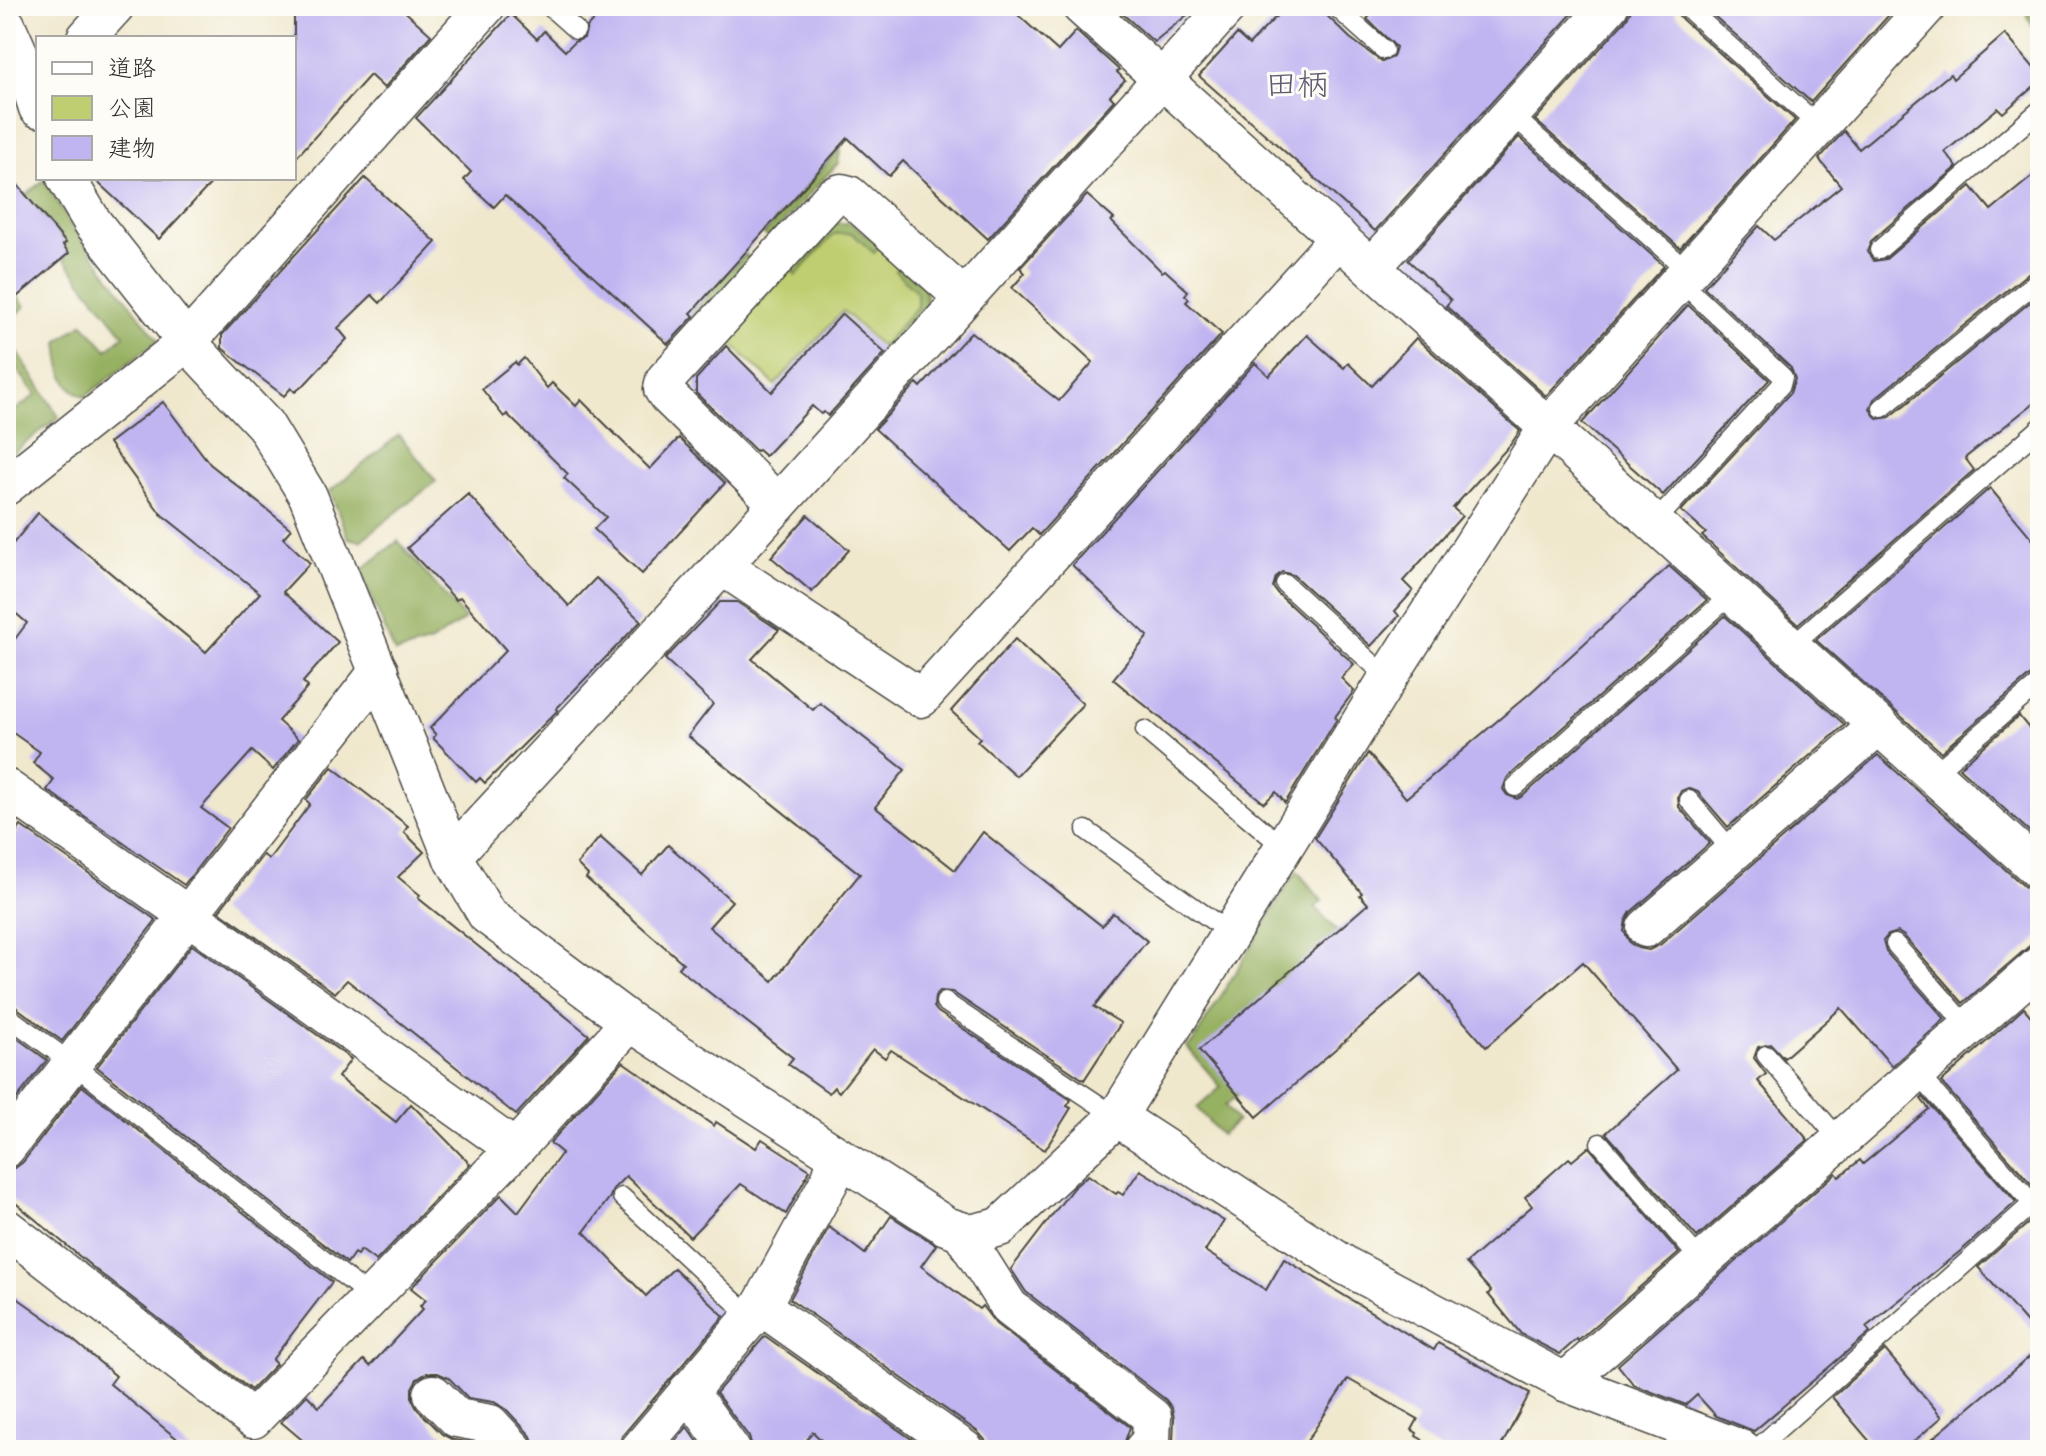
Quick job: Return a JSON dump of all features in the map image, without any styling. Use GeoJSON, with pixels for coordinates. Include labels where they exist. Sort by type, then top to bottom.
{"type":"FeatureCollection","features":[{"type":"Feature","properties":{"kind":"street"},"geometry":{"type":"LineString","coordinates":[[88,36],[115,6]]}},
{"type":"Feature","properties":{"kind":"street"},"geometry":{"type":"LineString","coordinates":[[6,486],[187,342],[486,6]]}},
{"type":"Feature","properties":{"kind":"street"},"geometry":{"type":"LineString","coordinates":[[1081,6],[2040,871]]}},
{"type":"Feature","properties":{"kind":"street"},"geometry":{"type":"LineString","coordinates":[[452,856],[722,566],[1228,6]]}},
{"type":"Feature","properties":{"kind":"street"},"geometry":{"type":"LineString","coordinates":[[1372,267],[1609,6]]}},
{"type":"Feature","properties":{"kind":"street"},"geometry":{"type":"LineString","coordinates":[[67,180],[93,223],[187,342],[265,425],[290,464],[317,517],[452,856],[487,915],[630,1022],[946,1226],[970,1234],[1000,1227],[1117,1117],[1388,678],[1549,426],[1927,6]]}},
{"type":"Feature","properties":{"kind":"street"},"geometry":{"type":"LineString","coordinates":[[6,25],[32,67],[36,94]]}},
{"type":"Feature","properties":{"kind":"street"},"geometry":{"type":"LineString","coordinates":[[778,504],[667,395],[663,389],[665,380],[832,197],[841,193],[849,195],[963,297]]}},
{"type":"Feature","properties":{"kind":"street"},"geometry":{"type":"LineString","coordinates":[[722,566],[921,698],[1339,238]]}},
{"type":"Feature","properties":{"kind":"street"},"geometry":{"type":"LineString","coordinates":[[6,1148],[379,671]]}},
{"type":"Feature","properties":{"kind":"street"},"geometry":{"type":"LineString","coordinates":[[1646,928],[1879,725]]}},
{"type":"Feature","properties":{"kind":"street"},"geometry":{"type":"LineString","coordinates":[[6,788],[515,1149]]}},
{"type":"Feature","properties":{"kind":"street"},"geometry":{"type":"LineString","coordinates":[[1565,1382],[2040,965]]}},
{"type":"Feature","properties":{"kind":"street"},"geometry":{"type":"LineString","coordinates":[[6,1228],[253,1419],[515,1149],[630,1022]]}},
{"type":"Feature","properties":{"kind":"street"},"geometry":{"type":"LineString","coordinates":[[1117,1117],[1346,1266],[1565,1382],[1743,1450]]}},
{"type":"Feature","properties":{"kind":"street"},"geometry":{"type":"LineString","coordinates":[[639,1450],[756,1311],[830,1180],[838,1156]]}},
{"type":"Feature","properties":{"kind":"street"},"geometry":{"type":"LineString","coordinates":[[961,1231],[1009,1307],[1152,1417],[1151,1441],[1143,1450]]}},
{"type":"Feature","properties":{"kind":"street"},"geometry":{"type":"LineString","coordinates":[[756,1311],[965,1450]]}},
{"type":"Feature","properties":{"kind":"street"},"geometry":{"type":"LineString","coordinates":[[688,1391],[731,1450]]}},
{"type":"Feature","properties":{"kind":"street"},"geometry":{"type":"LineString","coordinates":[[433,1394],[457,1418],[490,1424],[514,1450]]}},
{"type":"Feature","properties":{"kind":"lane"},"geometry":{"type":"LineString","coordinates":[[549,6],[576,30]]}},
{"type":"Feature","properties":{"kind":"lane"},"geometry":{"type":"LineString","coordinates":[[1335,6],[1384,50]]}},
{"type":"Feature","properties":{"kind":"lane"},"geometry":{"type":"LineString","coordinates":[[1685,6],[1819,126]]}},
{"type":"Feature","properties":{"kind":"lane"},"geometry":{"type":"LineString","coordinates":[[1879,250],[2040,110]]}},
{"type":"Feature","properties":{"kind":"lane"},"geometry":{"type":"LineString","coordinates":[[1511,114],[1684,276],[1783,377],[1781,385],[1655,522]]}},
{"type":"Feature","properties":{"kind":"lane"},"geometry":{"type":"LineString","coordinates":[[1882,408],[2040,279]]}},
{"type":"Feature","properties":{"kind":"lane"},"geometry":{"type":"LineString","coordinates":[[1791,646],[2040,428]]}},
{"type":"Feature","properties":{"kind":"lane"},"geometry":{"type":"LineString","coordinates":[[1285,584],[1388,678]]}},
{"type":"Feature","properties":{"kind":"lane"},"geometry":{"type":"LineString","coordinates":[[1515,787],[1733,593]]}},
{"type":"Feature","properties":{"kind":"lane"},"geometry":{"type":"LineString","coordinates":[[1933,774],[2040,683]]}},
{"type":"Feature","properties":{"kind":"lane"},"geometry":{"type":"LineString","coordinates":[[1145,730],[1283,847]]}},
{"type":"Feature","properties":{"kind":"lane"},"geometry":{"type":"LineString","coordinates":[[1689,800],[1733,852]]}},
{"type":"Feature","properties":{"kind":"lane"},"geometry":{"type":"LineString","coordinates":[[1086,830],[1230,933]]}},
{"type":"Feature","properties":{"kind":"lane"},"geometry":{"type":"LineString","coordinates":[[1895,944],[1969,1028]]}},
{"type":"Feature","properties":{"kind":"lane"},"geometry":{"type":"LineString","coordinates":[[945,1002],[1117,1117]]}},
{"type":"Feature","properties":{"kind":"lane"},"geometry":{"type":"LineString","coordinates":[[6,1015],[371,1297]]}},
{"type":"Feature","properties":{"kind":"lane"},"geometry":{"type":"LineString","coordinates":[[1766,1055],[1840,1140]]}},
{"type":"Feature","properties":{"kind":"lane"},"geometry":{"type":"LineString","coordinates":[[1755,1450],[2036,1207],[1917,1073]]}},
{"type":"Feature","properties":{"kind":"lane"},"geometry":{"type":"LineString","coordinates":[[1600,1143],[1702,1262]]}},
{"type":"Feature","properties":{"kind":"lane"},"geometry":{"type":"LineString","coordinates":[[622,1197],[756,1311]]}},
{"type":"Feature","properties":{"kind":"green space"},"geometry":{"type":"Polygon","coordinates":[[[2023,6],[2036,6],[2040,15],[2040,42],[2023,6]]]}},
{"type":"Feature","properties":{"kind":"green space"},"geometry":{"type":"Polygon","coordinates":[[[841,147],[838,163],[769,238],[764,234],[841,147]]]}},
{"type":"Feature","properties":{"kind":"green space"},"geometry":{"type":"Polygon","coordinates":[[[44,180],[73,228],[158,340],[85,397],[66,381],[58,342],[83,323],[107,350],[124,335],[63,258],[69,253],[63,245],[66,242],[34,205],[6,211],[44,180]]]}},
{"type":"Feature","properties":{"kind":"green space"},"geometry":{"type":"Polygon","coordinates":[[[832,223],[852,223],[925,288],[927,309],[887,352],[843,311],[775,385],[726,339],[832,223]]]}},
{"type":"Feature","properties":{"kind":"green space"},"geometry":{"type":"Polygon","coordinates":[[[832,223],[852,223],[879,246],[874,253],[852,233],[834,234],[796,275],[790,269],[832,223]]]}},
{"type":"Feature","properties":{"kind":"green space"},"geometry":{"type":"Polygon","coordinates":[[[745,254],[751,260],[672,347],[665,341],[745,254]]]}},
{"type":"Feature","properties":{"kind":"green space"},"geometry":{"type":"Polygon","coordinates":[[[900,265],[925,288],[927,309],[887,352],[882,346],[917,307],[917,292],[895,271],[900,265]]]}},
{"type":"Feature","properties":{"kind":"green space"},"geometry":{"type":"Polygon","coordinates":[[[6,281],[25,306],[18,314],[6,319],[6,281]]]}},
{"type":"Feature","properties":{"kind":"green space"},"geometry":{"type":"Polygon","coordinates":[[[11,349],[17,351],[59,417],[6,458],[6,417],[36,395],[6,354],[11,349]]]}},
{"type":"Feature","properties":{"kind":"green space"},"geometry":{"type":"Polygon","coordinates":[[[399,435],[436,481],[360,541],[348,538],[330,491],[399,435]]]}},
{"type":"Feature","properties":{"kind":"green space"},"geometry":{"type":"Polygon","coordinates":[[[398,541],[465,619],[431,642],[395,653],[363,577],[364,568],[398,541]]]}},
{"type":"Feature","properties":{"kind":"green space"},"geometry":{"type":"Polygon","coordinates":[[[1297,871],[1322,901],[1315,907],[1337,931],[1238,1095],[1225,1106],[1237,1121],[1221,1135],[1197,1108],[1221,1087],[1187,1047],[1193,1042],[1297,871]]]}},
{"type":"Feature","properties":{"kind":"building"},"geometry":{"type":"Polygon","coordinates":[[[294,6],[399,6],[431,35],[384,88],[370,75],[296,158],[294,6]]]}},
{"type":"Feature","properties":{"kind":"building"},"geometry":{"type":"Polygon","coordinates":[[[607,6],[1008,6],[1058,51],[1076,31],[1119,70],[1117,72],[1125,80],[1110,96],[1114,100],[988,239],[903,161],[889,176],[848,138],[691,313],[694,316],[668,344],[505,195],[494,207],[464,180],[471,172],[416,118],[511,14],[537,39],[544,31],[565,51],[584,38],[587,27],[607,6]]]}},
{"type":"Feature","properties":{"kind":"building"},"geometry":{"type":"Polygon","coordinates":[[[1114,6],[1198,6],[1154,42],[1114,6]]]}},
{"type":"Feature","properties":{"kind":"building"},"geometry":{"type":"Polygon","coordinates":[[[1286,6],[1317,6],[1350,38],[1382,62],[1393,57],[1396,47],[1367,19],[1379,6],[1579,6],[1375,231],[1199,76],[1237,34],[1249,45],[1286,6]]]}},
{"type":"Feature","properties":{"kind":"building"},"geometry":{"type":"Polygon","coordinates":[[[1634,6],[1673,6],[1677,15],[1795,120],[1680,248],[1535,120],[1625,21],[1634,6]]]}},
{"type":"Feature","properties":{"kind":"building"},"geometry":{"type":"Polygon","coordinates":[[[1703,6],[1897,6],[1811,102],[1703,6]]]}},
{"type":"Feature","properties":{"kind":"building"},"geometry":{"type":"Polygon","coordinates":[[[2005,34],[2040,75],[2040,81],[2003,113],[1998,108],[1945,152],[1957,167],[1871,241],[1867,252],[1874,261],[1886,259],[1971,186],[1991,210],[2040,170],[2040,267],[2032,270],[1874,399],[1870,409],[1877,419],[1890,417],[2040,294],[2040,398],[1965,458],[1974,470],[1798,624],[1702,536],[1706,533],[1681,511],[1790,393],[1795,379],[1791,368],[1704,287],[1759,226],[1774,240],[1841,186],[1819,159],[1844,131],[1859,149],[1950,74],[1953,79],[2005,34]]]}},
{"type":"Feature","properties":{"kind":"building"},"geometry":{"type":"Polygon","coordinates":[[[1519,137],[1664,266],[1546,396],[1446,306],[1451,300],[1408,260],[1519,137]]]}},
{"type":"Feature","properties":{"kind":"building"},"geometry":{"type":"Polygon","coordinates":[[[6,171],[66,243],[63,245],[69,253],[6,306],[6,171]]]}},
{"type":"Feature","properties":{"kind":"building"},"geometry":{"type":"Polygon","coordinates":[[[365,178],[436,242],[380,303],[372,295],[338,328],[347,339],[305,384],[295,392],[291,388],[284,396],[222,348],[222,335],[365,178]]]}},
{"type":"Feature","properties":{"kind":"building"},"geometry":{"type":"Polygon","coordinates":[[[95,180],[214,180],[159,239],[95,180]]]}},
{"type":"Feature","properties":{"kind":"building"},"geometry":{"type":"Polygon","coordinates":[[[1087,195],[1114,219],[1111,221],[1162,272],[1165,270],[1188,291],[1185,295],[1189,299],[1186,302],[1222,334],[1039,535],[1032,528],[1010,551],[875,429],[917,383],[921,387],[971,332],[1059,401],[1093,362],[1012,288],[1025,273],[1020,268],[1087,195]]]}},
{"type":"Feature","properties":{"kind":"building"},"geometry":{"type":"Polygon","coordinates":[[[1688,305],[1769,380],[1663,495],[1582,423],[1688,305]]]}},
{"type":"Feature","properties":{"kind":"building"},"geometry":{"type":"Polygon","coordinates":[[[842,314],[885,353],[828,416],[812,406],[765,456],[696,393],[696,379],[726,346],[772,392],[842,314]]]}},
{"type":"Feature","properties":{"kind":"building"},"geometry":{"type":"Polygon","coordinates":[[[1307,335],[1344,368],[1348,363],[1372,386],[1416,338],[1520,431],[1453,508],[1462,516],[1403,581],[1413,591],[1395,611],[1399,616],[1371,646],[1293,575],[1282,572],[1276,577],[1273,587],[1277,593],[1354,664],[1341,678],[1354,691],[1335,717],[1337,719],[1285,803],[1276,792],[1264,803],[1113,679],[1148,636],[1072,565],[1255,363],[1269,376],[1307,335]]]}},
{"type":"Feature","properties":{"kind":"building"},"geometry":{"type":"Polygon","coordinates":[[[524,358],[547,388],[552,383],[576,406],[581,400],[650,469],[679,438],[725,483],[642,574],[594,529],[606,517],[564,478],[568,474],[507,414],[504,417],[482,389],[524,358]]]}},
{"type":"Feature","properties":{"kind":"building"},"geometry":{"type":"Polygon","coordinates":[[[163,402],[210,464],[291,529],[283,538],[310,563],[283,592],[338,642],[303,682],[308,687],[278,721],[298,739],[273,770],[252,751],[201,808],[228,828],[184,885],[47,790],[54,780],[33,763],[40,752],[6,728],[6,651],[27,623],[6,605],[6,552],[38,513],[206,652],[260,593],[161,514],[109,443],[163,402]]]}},
{"type":"Feature","properties":{"kind":"building"},"geometry":{"type":"Polygon","coordinates":[[[1990,488],[2040,548],[2040,667],[1941,752],[1816,640],[1990,488]]]}},
{"type":"Feature","properties":{"kind":"building"},"geometry":{"type":"Polygon","coordinates":[[[468,494],[569,606],[596,578],[641,621],[485,783],[480,778],[476,782],[433,738],[436,735],[430,728],[506,650],[460,597],[456,600],[407,548],[468,494]]]}},
{"type":"Feature","properties":{"kind":"building"},"geometry":{"type":"Polygon","coordinates":[[[808,515],[849,550],[812,592],[771,557],[808,515]]]}},
{"type":"Feature","properties":{"kind":"building"},"geometry":{"type":"Polygon","coordinates":[[[1669,566],[1707,600],[1507,778],[1503,789],[1507,795],[1517,799],[1523,796],[1725,616],[1845,725],[1728,827],[1698,792],[1688,788],[1681,791],[1679,807],[1710,843],[1631,912],[1624,931],[1630,943],[1649,950],[1660,945],[1878,755],[2025,887],[2040,892],[2040,937],[1963,1003],[1904,936],[1898,932],[1888,935],[1883,941],[1886,952],[1945,1019],[1892,1066],[1841,1008],[1784,1058],[1771,1044],[1758,1047],[1754,1058],[1766,1074],[1758,1081],[1808,1140],[1697,1237],[1606,1133],[1677,1070],[1583,962],[1486,1047],[1422,974],[1257,1117],[1199,1050],[1368,904],[1315,838],[1368,753],[1406,798],[1529,694],[1669,566]]]}},
{"type":"Feature","properties":{"kind":"building"},"geometry":{"type":"Polygon","coordinates":[[[720,602],[737,602],[779,630],[752,659],[813,710],[820,703],[905,770],[875,807],[955,870],[983,832],[1102,926],[1113,913],[1147,941],[1094,1007],[1121,1023],[1084,1080],[952,992],[940,991],[935,996],[934,1007],[938,1012],[1071,1100],[1067,1106],[1071,1108],[1045,1150],[891,1050],[885,1058],[873,1049],[839,1092],[834,1087],[829,1093],[788,1064],[793,1058],[678,968],[683,963],[586,878],[588,875],[577,864],[600,837],[642,875],[668,845],[732,901],[709,927],[773,981],[860,874],[688,736],[713,704],[665,659],[720,602]]]}},
{"type":"Feature","properties":{"kind":"building"},"geometry":{"type":"Polygon","coordinates":[[[1015,639],[1083,704],[1016,776],[977,741],[980,738],[951,711],[1015,639]]]}},
{"type":"Feature","properties":{"kind":"building"},"geometry":{"type":"Polygon","coordinates":[[[2019,716],[2040,742],[2040,841],[1959,768],[2019,716]]]}},
{"type":"Feature","properties":{"kind":"building"},"geometry":{"type":"Polygon","coordinates":[[[332,767],[408,826],[404,832],[424,852],[398,877],[420,895],[418,898],[589,1035],[516,1115],[347,980],[335,993],[219,911],[263,855],[269,859],[310,804],[306,800],[332,767]]]}},
{"type":"Feature","properties":{"kind":"building"},"geometry":{"type":"Polygon","coordinates":[[[21,826],[156,920],[62,1041],[6,1003],[6,847],[21,826]]]}},
{"type":"Feature","properties":{"kind":"building"},"geometry":{"type":"Polygon","coordinates":[[[192,945],[351,1059],[338,1077],[396,1122],[411,1104],[470,1164],[376,1261],[361,1250],[357,1255],[354,1253],[347,1263],[97,1067],[192,945]]]}},
{"type":"Feature","properties":{"kind":"building"},"geometry":{"type":"Polygon","coordinates":[[[2024,1008],[2040,1027],[2040,1194],[1941,1082],[2024,1008]]]}},
{"type":"Feature","properties":{"kind":"building"},"geometry":{"type":"Polygon","coordinates":[[[6,1030],[47,1060],[6,1112],[6,1030]]]}},
{"type":"Feature","properties":{"kind":"building"},"geometry":{"type":"Polygon","coordinates":[[[623,1062],[714,1126],[716,1122],[756,1148],[762,1139],[810,1170],[786,1214],[741,1184],[690,1237],[626,1176],[613,1189],[584,1232],[646,1296],[674,1268],[724,1316],[622,1436],[618,1450],[535,1450],[531,1436],[506,1409],[494,1402],[468,1398],[449,1378],[438,1373],[427,1373],[417,1379],[412,1388],[412,1399],[417,1409],[442,1434],[453,1440],[479,1444],[484,1450],[314,1450],[281,1422],[307,1395],[319,1407],[364,1360],[370,1366],[423,1309],[420,1306],[426,1300],[411,1288],[501,1195],[518,1212],[562,1153],[550,1143],[623,1062]]]}},
{"type":"Feature","properties":{"kind":"building"},"geometry":{"type":"Polygon","coordinates":[[[82,1086],[332,1282],[272,1360],[276,1364],[251,1390],[96,1270],[6,1195],[6,1170],[23,1162],[82,1086]]]}},
{"type":"Feature","properties":{"kind":"building"},"geometry":{"type":"Polygon","coordinates":[[[1923,1097],[2016,1202],[1866,1327],[1870,1332],[1754,1431],[1716,1416],[1697,1395],[1686,1405],[1634,1385],[1618,1365],[1836,1173],[1839,1177],[1860,1160],[1863,1164],[1929,1109],[1921,1099],[1923,1097]]]}},
{"type":"Feature","properties":{"kind":"building"},"geometry":{"type":"Polygon","coordinates":[[[1589,1147],[1679,1253],[1560,1354],[1521,1334],[1488,1294],[1491,1291],[1466,1263],[1532,1206],[1525,1197],[1569,1158],[1572,1161],[1589,1147]]]}},
{"type":"Feature","properties":{"kind":"building"},"geometry":{"type":"Polygon","coordinates":[[[1140,1170],[1224,1221],[1205,1251],[1266,1290],[1284,1259],[1434,1350],[1438,1343],[1530,1393],[1499,1450],[1441,1450],[1416,1436],[1417,1433],[1412,1430],[1418,1419],[1348,1379],[1301,1450],[1170,1450],[1174,1418],[1166,1400],[1026,1292],[1011,1269],[1073,1188],[1088,1175],[1116,1194],[1123,1195],[1140,1170]]]}},
{"type":"Feature","properties":{"kind":"building"},"geometry":{"type":"Polygon","coordinates":[[[891,1216],[936,1245],[921,1266],[979,1309],[982,1306],[996,1324],[1130,1427],[1122,1450],[987,1450],[985,1440],[978,1432],[790,1299],[829,1227],[865,1254],[891,1216]]]}},
{"type":"Feature","properties":{"kind":"building"},"geometry":{"type":"Polygon","coordinates":[[[2032,1220],[2040,1224],[2040,1338],[1978,1267],[2032,1220]]]}},
{"type":"Feature","properties":{"kind":"building"},"geometry":{"type":"Polygon","coordinates":[[[6,1290],[54,1324],[116,1376],[110,1384],[191,1450],[6,1450],[6,1290]]]}},
{"type":"Feature","properties":{"kind":"building"},"geometry":{"type":"Polygon","coordinates":[[[765,1336],[927,1450],[831,1450],[813,1432],[799,1450],[753,1450],[749,1437],[716,1393],[765,1336]]]}},
{"type":"Feature","properties":{"kind":"building"},"geometry":{"type":"Polygon","coordinates":[[[2040,1348],[2040,1450],[1919,1450],[2040,1348]]]}},
{"type":"Feature","properties":{"kind":"building"},"geometry":{"type":"Polygon","coordinates":[[[1885,1350],[1942,1417],[1904,1450],[1877,1450],[1832,1397],[1885,1350]]]}},
{"type":"Feature","properties":{"kind":"building"},"geometry":{"type":"Polygon","coordinates":[[[687,1427],[704,1450],[668,1450],[687,1427]]]}},
{"type":"Feature","properties":{"kind":"district","name":"田柄"},"geometry":{"type":"Point","coordinates":[1297,84]}}]}
